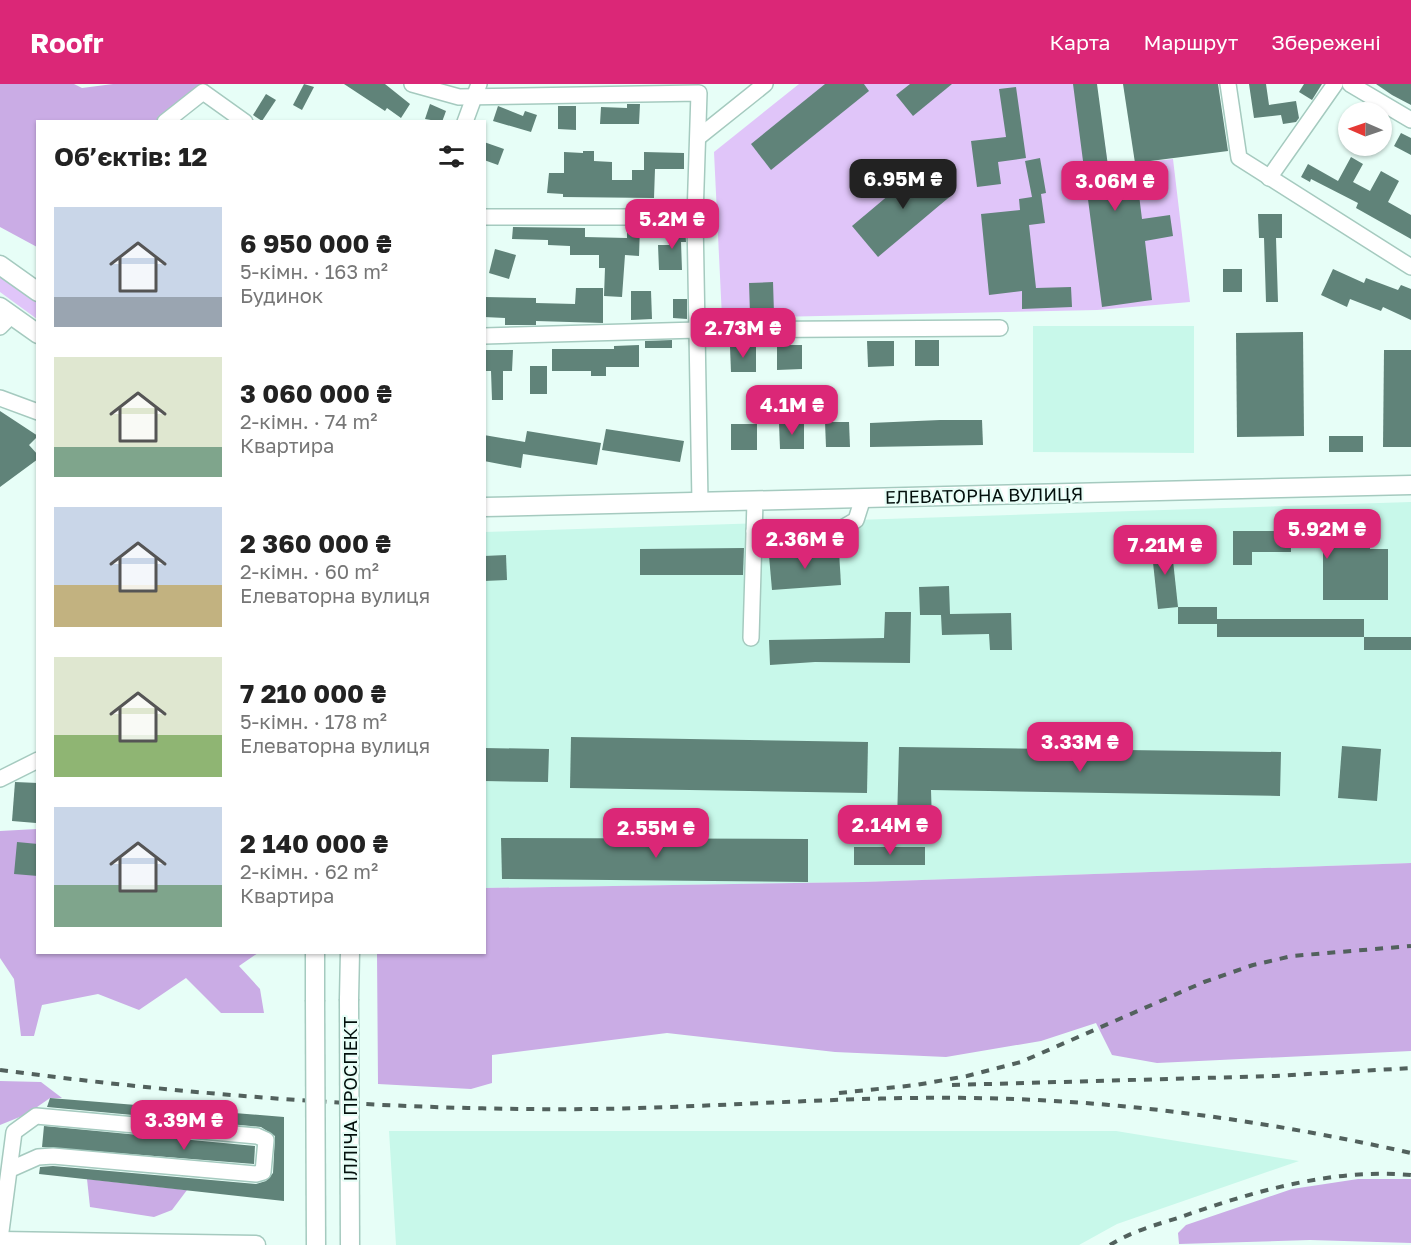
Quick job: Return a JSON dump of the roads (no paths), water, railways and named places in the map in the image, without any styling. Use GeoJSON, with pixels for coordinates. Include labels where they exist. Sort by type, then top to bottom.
{"type":"FeatureCollection","features":[{"type":"Feature","properties":{"kind":"main road"},"geometry":{"type":"LineString","coordinates":[[0,266],[36,291]]}},
{"type":"Feature","properties":{"kind":"main road"},"geometry":{"type":"LineString","coordinates":[[4,316],[36,333]]}},
{"type":"Feature","properties":{"kind":"main road","name":"ЕЛЕВАТОРНА ВУЛИЦЯ"},"geometry":{"type":"LineString","coordinates":[[486,507],[1411,485]]}},
{"type":"Feature","properties":{"kind":"main road","name":"ІЛЛІЧА ПРОСПЕКТ"},"geometry":{"type":"LineString","coordinates":[[315,954],[316,1245]]}},
{"type":"Feature","properties":{"kind":"main road","name":"ІЛЛІЧА ПРОСПЕКТ"},"geometry":{"type":"LineString","coordinates":[[350,954],[350,1245]]}},
{"type":"Feature","properties":{"kind":"main road"},"geometry":{"type":"LineString","coordinates":[[0,1240],[256,1245]]}},
{"type":"Feature","properties":{"kind":"street"},"geometry":{"type":"LineString","coordinates":[[412,84],[459,97],[477,90],[699,93],[700,136],[695,217],[700,502]]}},
{"type":"Feature","properties":{"kind":"street"},"geometry":{"type":"LineString","coordinates":[[700,136],[765,84]]}},
{"type":"Feature","properties":{"kind":"street"},"geometry":{"type":"LineString","coordinates":[[1228,84],[1239,158],[1411,267]]}},
{"type":"Feature","properties":{"kind":"street"},"geometry":{"type":"LineString","coordinates":[[1269,178],[1335,84]]}},
{"type":"Feature","properties":{"kind":"street"},"geometry":{"type":"LineString","coordinates":[[1350,84],[1411,120]]}},
{"type":"Feature","properties":{"kind":"street"},"geometry":{"type":"LineString","coordinates":[[466,120],[477,90]]}},
{"type":"Feature","properties":{"kind":"street"},"geometry":{"type":"LineString","coordinates":[[168,120],[203,92],[243,120]]}},
{"type":"Feature","properties":{"kind":"street"},"geometry":{"type":"LineString","coordinates":[[486,217],[695,217]]}},
{"type":"Feature","properties":{"kind":"street"},"geometry":{"type":"LineString","coordinates":[[486,336],[698,330],[1000,328]]}},
{"type":"Feature","properties":{"kind":"street"},"geometry":{"type":"LineString","coordinates":[[0,398],[36,411]]}},
{"type":"Feature","properties":{"kind":"street"},"geometry":{"type":"LineString","coordinates":[[754,531],[837,531],[856,520],[863,498]]}},
{"type":"Feature","properties":{"kind":"street"},"geometry":{"type":"LineString","coordinates":[[752,638],[755,501]]}},
{"type":"Feature","properties":{"kind":"street"},"geometry":{"type":"LineString","coordinates":[[0,779],[36,761]]}},
{"type":"Feature","properties":{"kind":"street"},"geometry":{"type":"LineString","coordinates":[[0,1240],[14,1132],[36,1116],[257,1136],[273,1140],[263,1172],[256,1174],[52,1156],[38,1156],[10,1169]]}},
{"type":"Feature","properties":{"kind":"street"},"geometry":{"type":"LineString","coordinates":[[0,1154],[6,1156],[10,1169]]}},
{"type":"Feature","properties":{"kind":"railway"},"geometry":{"type":"LineString","coordinates":[[839,1093],[916,1085],[967,1076],[1021,1062],[1204,982],[1253,965],[1292,956],[1411,946]]}},
{"type":"Feature","properties":{"kind":"railway"},"geometry":{"type":"LineString","coordinates":[[952,1085],[1275,1076],[1411,1068]]}},
{"type":"Feature","properties":{"kind":"railway"},"geometry":{"type":"LineString","coordinates":[[0,1070],[223,1094],[447,1107],[596,1109],[927,1098],[1084,1103],[1249,1122],[1411,1153]]}},
{"type":"Feature","properties":{"kind":"railway"},"geometry":{"type":"LineString","coordinates":[[1110,1245],[1152,1226],[1234,1199],[1292,1184],[1352,1175],[1411,1175]]}}]}
